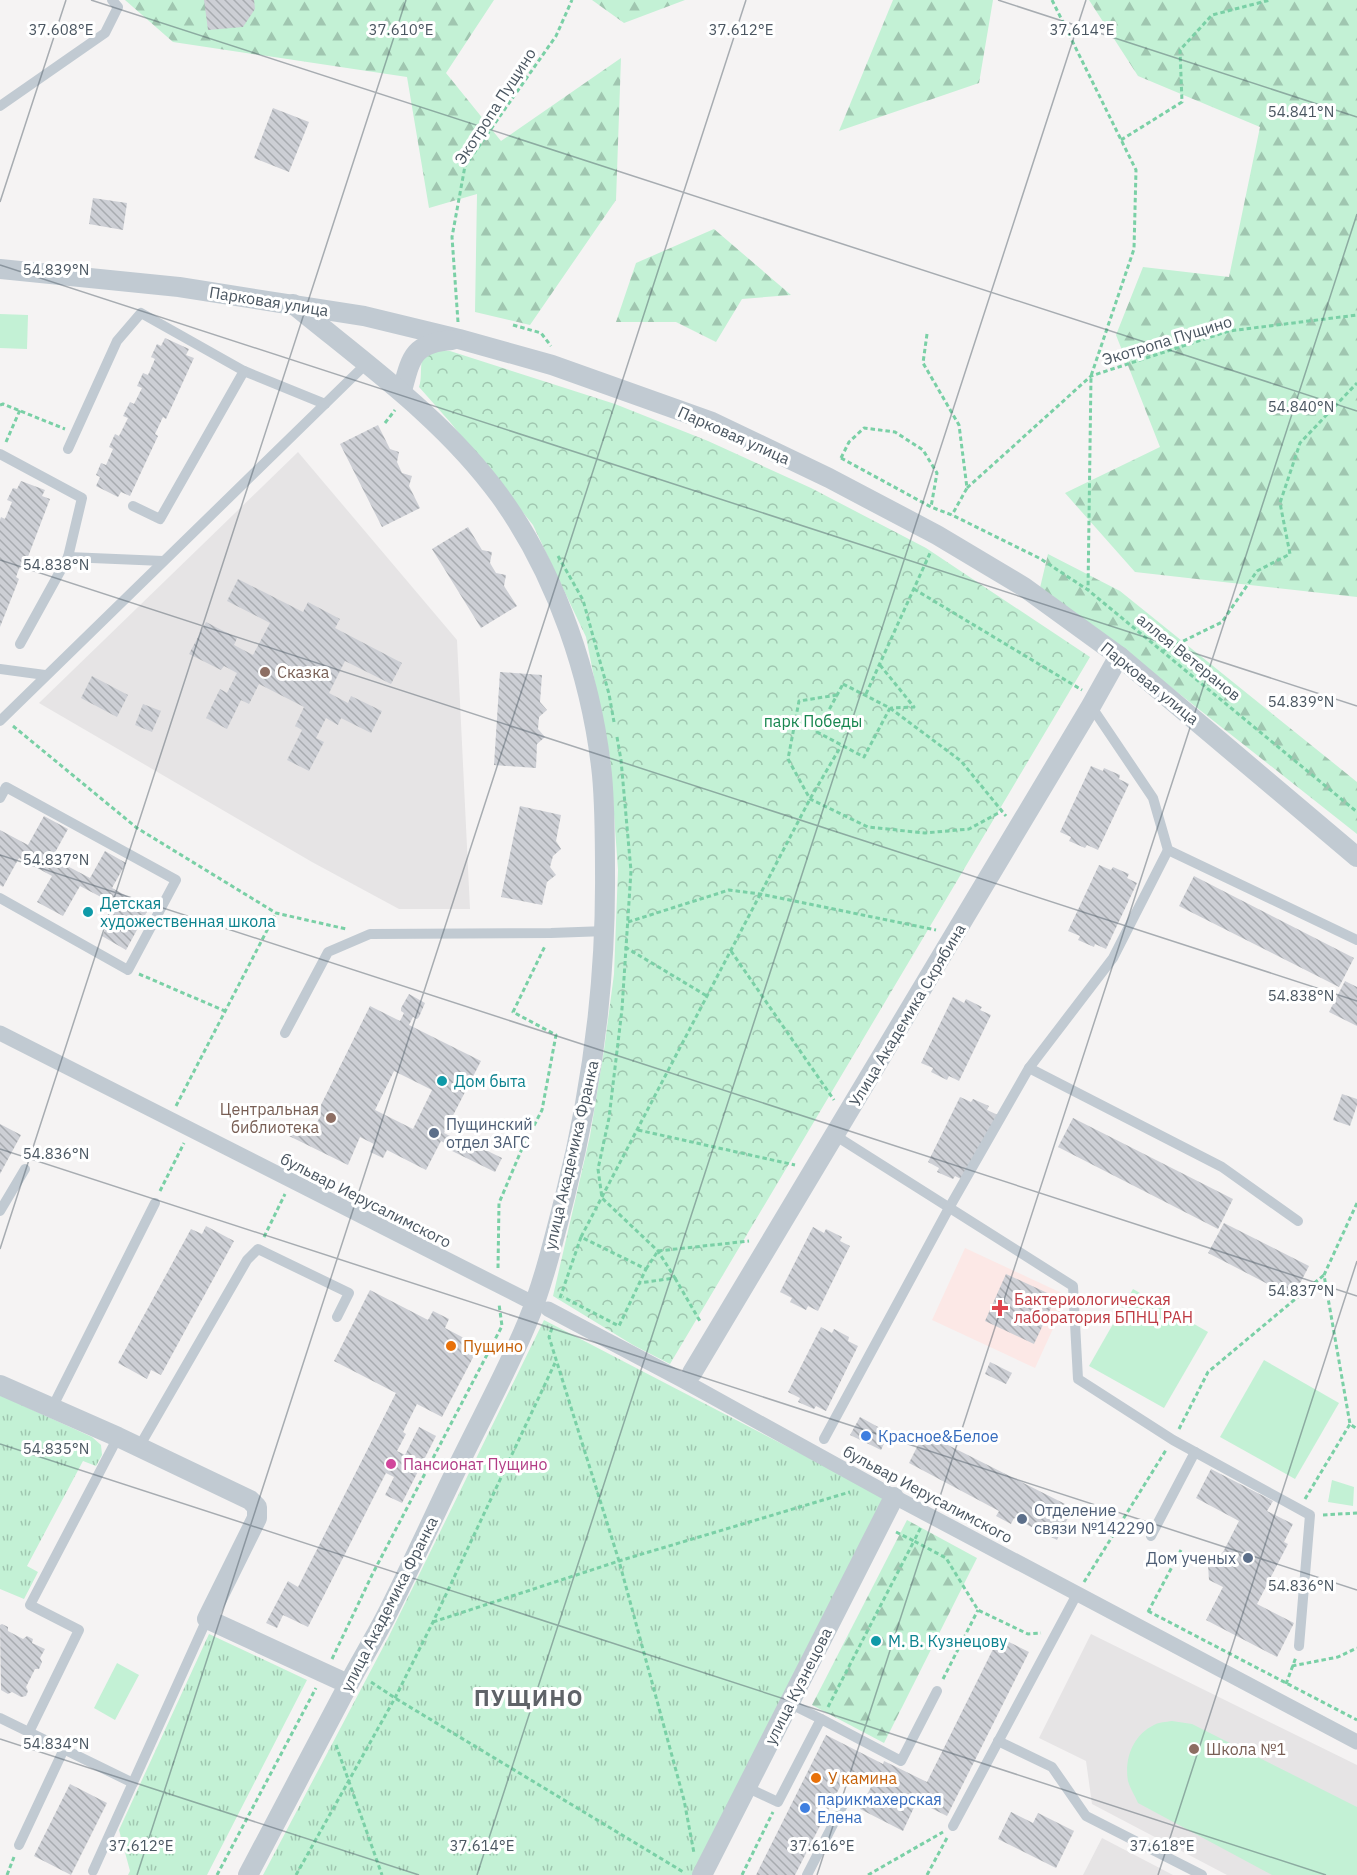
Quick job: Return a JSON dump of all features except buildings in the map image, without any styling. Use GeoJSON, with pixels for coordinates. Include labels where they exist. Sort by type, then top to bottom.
{"type":"FeatureCollection","features":[{"type":"Feature","properties":{"kind":"street","name":"Парковая улица"},"geometry":{"type":"LineString","coordinates":[[0,269],[179,287],[364,316],[552,365],[712,422],[937,535],[1024,587],[1119,656],[1357,856]]}},
{"type":"Feature","properties":{"kind":"street","name":"улица Академика Франка"},"geometry":{"type":"LineString","coordinates":[[248,1875],[385,1617],[527,1323],[552,1246],[589,1086],[606,931],[602,774],[590,705],[579,662],[557,599],[529,541],[500,496],[462,450],[427,413],[400,399],[366,364],[293,304]]}},
{"type":"Feature","properties":{"kind":"street"},"geometry":{"type":"LineString","coordinates":[[400,399],[409,364],[418,349],[435,341],[459,339]]}},
{"type":"Feature","properties":{"kind":"street","name":"Улица Академика Скрябина"},"geometry":{"type":"LineString","coordinates":[[693,1373],[836,1136],[1087,698],[1119,656]]}},
{"type":"Feature","properties":{"kind":"street","name":"бульвар Иерусалимского"},"geometry":{"type":"LineString","coordinates":[[0,1033],[525,1299]]}},
{"type":"Feature","properties":{"kind":"street","name":"бульвар Иерусалимского"},"geometry":{"type":"LineString","coordinates":[[552,1311],[894,1497],[1357,1742]]}},
{"type":"Feature","properties":{"kind":"street"},"geometry":{"type":"LineString","coordinates":[[0,1385],[118,1437],[250,1500],[256,1507],[257,1518],[207,1618],[348,1684]]}},
{"type":"Feature","properties":{"kind":"street","name":"улица Кузнецова"},"geometry":{"type":"LineString","coordinates":[[702,1875],[894,1497]]}},
{"type":"Feature","properties":{"kind":"lane"},"geometry":{"type":"LineString","coordinates":[[0,106],[105,33],[118,7],[112,0]]}},
{"type":"Feature","properties":{"kind":"lane"},"geometry":{"type":"LineString","coordinates":[[68,449],[117,341],[141,313],[244,370],[325,404]]}},
{"type":"Feature","properties":{"kind":"lane"},"geometry":{"type":"LineString","coordinates":[[0,721],[366,364]]}},
{"type":"Feature","properties":{"kind":"lane"},"geometry":{"type":"LineString","coordinates":[[133,506],[160,519],[244,370]]}},
{"type":"Feature","properties":{"kind":"lane"},"geometry":{"type":"LineString","coordinates":[[0,454],[82,498],[68,557],[20,644]]}},
{"type":"Feature","properties":{"kind":"lane"},"geometry":{"type":"LineString","coordinates":[[68,557],[163,561]]}},
{"type":"Feature","properties":{"kind":"lane"},"geometry":{"type":"LineString","coordinates":[[0,669],[45,675]]}},
{"type":"Feature","properties":{"kind":"lane"},"geometry":{"type":"LineString","coordinates":[[824,1439],[949,1208],[1029,1068],[1113,958],[1168,850],[1153,798],[1087,698]]}},
{"type":"Feature","properties":{"kind":"lane"},"geometry":{"type":"LineString","coordinates":[[0,798],[6,787],[176,880],[128,970],[0,898]]}},
{"type":"Feature","properties":{"kind":"lane"},"geometry":{"type":"LineString","coordinates":[[1168,850],[1357,940]]}},
{"type":"Feature","properties":{"kind":"lane"},"geometry":{"type":"LineString","coordinates":[[285,1033],[328,952],[370,934],[606,931]]}},
{"type":"Feature","properties":{"kind":"lane"},"geometry":{"type":"LineString","coordinates":[[1029,1068],[1222,1167],[1298,1221]]}},
{"type":"Feature","properties":{"kind":"lane"},"geometry":{"type":"LineString","coordinates":[[836,1136],[1073,1286],[1078,1379],[1173,1440],[1310,1515],[1299,1646]]}},
{"type":"Feature","properties":{"kind":"lane"},"geometry":{"type":"LineString","coordinates":[[0,1212],[25,1169]]}},
{"type":"Feature","properties":{"kind":"lane"},"geometry":{"type":"LineString","coordinates":[[52,1408],[155,1203]]}},
{"type":"Feature","properties":{"kind":"lane"},"geometry":{"type":"LineString","coordinates":[[139,1447],[247,1260],[258,1249],[349,1293],[337,1317]]}},
{"type":"Feature","properties":{"kind":"lane"},"geometry":{"type":"LineString","coordinates":[[29,1732],[79,1630],[30,1605],[118,1437]]}},
{"type":"Feature","properties":{"kind":"lane"},"geometry":{"type":"LineString","coordinates":[[1150,1536],[1196,1452]]}},
{"type":"Feature","properties":{"kind":"lane"},"geometry":{"type":"LineString","coordinates":[[953,1826],[1077,1594]]}},
{"type":"Feature","properties":{"kind":"lane"},"geometry":{"type":"LineString","coordinates":[[93,1871],[207,1618]]}},
{"type":"Feature","properties":{"kind":"lane"},"geometry":{"type":"LineString","coordinates":[[789,1702],[901,1761],[937,1691]]}},
{"type":"Feature","properties":{"kind":"lane"},"geometry":{"type":"LineString","coordinates":[[0,1718],[133,1783]]}},
{"type":"Feature","properties":{"kind":"lane"},"geometry":{"type":"LineString","coordinates":[[746,1787],[778,1802],[821,1719]]}},
{"type":"Feature","properties":{"kind":"lane"},"geometry":{"type":"LineString","coordinates":[[998,1741],[1052,1767],[1086,1816],[1202,1875]]}},
{"type":"Feature","properties":{"kind":"lane"},"geometry":{"type":"LineString","coordinates":[[19,1845],[64,1749]]}},
{"type":"Feature","properties":{"kind":"lane"},"geometry":{"type":"LineString","coordinates":[[807,1875],[844,1803]]}},
{"type":"Feature","properties":{"kind":"path","name":"Экотропа Пущино"},"geometry":{"type":"LineString","coordinates":[[459,339],[452,237],[465,166],[556,36],[572,0]]}},
{"type":"Feature","properties":{"kind":"path","name":"Экотропа Пущино"},"geometry":{"type":"LineString","coordinates":[[1052,0],[1136,170],[1134,249],[1091,376],[1088,590]]}},
{"type":"Feature","properties":{"kind":"path"},"geometry":{"type":"LineString","coordinates":[[1122,140],[1182,102],[1180,50],[1212,15],[1270,0]]}},
{"type":"Feature","properties":{"kind":"path","name":"Экотропа Пущино"},"geometry":{"type":"LineString","coordinates":[[952,515],[967,488],[1091,376],[1229,332],[1357,315]]}},
{"type":"Feature","properties":{"kind":"path"},"geometry":{"type":"LineString","coordinates":[[927,334],[923,363],[959,425],[967,488]]}},
{"type":"Feature","properties":{"kind":"path"},"geometry":{"type":"LineString","coordinates":[[1163,651],[1222,622],[1257,571],[1290,554],[1280,503],[1300,443],[1357,383]]}},
{"type":"Feature","properties":{"kind":"path"},"geometry":{"type":"LineString","coordinates":[[385,423],[400,399]]}},
{"type":"Feature","properties":{"kind":"path"},"geometry":{"type":"LineString","coordinates":[[0,405],[20,410],[75,433]]}},
{"type":"Feature","properties":{"kind":"path"},"geometry":{"type":"LineString","coordinates":[[0,454],[20,410]]}},
{"type":"Feature","properties":{"kind":"path"},"geometry":{"type":"LineString","coordinates":[[837,465],[849,442],[864,428],[895,432],[922,450],[937,473],[931,507]]}},
{"type":"Feature","properties":{"kind":"path","name":"аллея Ветеранов"},"geometry":{"type":"LineString","coordinates":[[841,458],[931,507],[1041,559],[1088,590],[1357,812]]}},
{"type":"Feature","properties":{"kind":"path"},"geometry":{"type":"LineString","coordinates":[[554,548],[583,600],[609,694],[621,760],[631,871],[622,1009],[611,1096],[598,1169],[602,1197],[658,1251],[703,1326]]}},
{"type":"Feature","properties":{"kind":"path"},"geometry":{"type":"LineString","coordinates":[[866,694],[933,548]]}},
{"type":"Feature","properties":{"kind":"path"},"geometry":{"type":"LineString","coordinates":[[914,589],[1087,698]]}},
{"type":"Feature","properties":{"kind":"path"},"geometry":{"type":"LineString","coordinates":[[879,664],[915,707],[890,708]]}},
{"type":"Feature","properties":{"kind":"path"},"geometry":{"type":"LineString","coordinates":[[890,708],[864,757],[817,732],[843,684],[866,694],[890,708],[961,761],[1008,818]]}},
{"type":"Feature","properties":{"kind":"path"},"geometry":{"type":"LineString","coordinates":[[837,695],[799,701],[788,759],[810,799],[868,827],[925,833],[969,829],[1002,811]]}},
{"type":"Feature","properties":{"kind":"path"},"geometry":{"type":"LineString","coordinates":[[15,727],[137,828],[276,913],[370,934]]}},
{"type":"Feature","properties":{"kind":"path"},"geometry":{"type":"LineString","coordinates":[[658,1251],[646,1269],[619,1326],[561,1296],[581,1237],[810,799],[841,746]]}},
{"type":"Feature","properties":{"kind":"path"},"geometry":{"type":"LineString","coordinates":[[627,922],[729,890],[760,894],[939,931]]}},
{"type":"Feature","properties":{"kind":"path"},"geometry":{"type":"LineString","coordinates":[[169,1120],[276,913]]}},
{"type":"Feature","properties":{"kind":"path"},"geometry":{"type":"LineString","coordinates":[[217,1875],[324,1673],[372,1575],[502,1326],[498,1286],[499,1203],[521,1151],[542,1110],[556,1035],[513,1012],[552,933]]}},
{"type":"Feature","properties":{"kind":"path"},"geometry":{"type":"LineString","coordinates":[[625,947],[707,996]]}},
{"type":"Feature","properties":{"kind":"path"},"geometry":{"type":"LineString","coordinates":[[731,951],[830,1095]]}},
{"type":"Feature","properties":{"kind":"path"},"geometry":{"type":"LineString","coordinates":[[128,970],[225,1011]]}},
{"type":"Feature","properties":{"kind":"path"},"geometry":{"type":"LineString","coordinates":[[637,1130],[797,1165]]}},
{"type":"Feature","properties":{"kind":"path"},"geometry":{"type":"LineString","coordinates":[[155,1203],[190,1131]]}},
{"type":"Feature","properties":{"kind":"path"},"geometry":{"type":"LineString","coordinates":[[258,1249],[291,1182]]}},
{"type":"Feature","properties":{"kind":"path"},"geometry":{"type":"LineString","coordinates":[[1077,1594],[1173,1440],[1208,1372],[1324,1275],[1357,1203]]}},
{"type":"Feature","properties":{"kind":"path"},"geometry":{"type":"LineString","coordinates":[[581,1237],[646,1269]]}},
{"type":"Feature","properties":{"kind":"path"},"geometry":{"type":"LineString","coordinates":[[658,1251],[755,1241]]}},
{"type":"Feature","properties":{"kind":"path"},"geometry":{"type":"LineString","coordinates":[[1299,1509],[1350,1424],[1324,1275]]}},
{"type":"Feature","properties":{"kind":"path"},"geometry":{"type":"LineString","coordinates":[[639,1283],[675,1278]]}},
{"type":"Feature","properties":{"kind":"path"},"geometry":{"type":"LineString","coordinates":[[552,1311],[549,1337],[619,1561],[684,1800],[694,1854]]}},
{"type":"Feature","properties":{"kind":"path"},"geometry":{"type":"LineString","coordinates":[[296,1875],[395,1698],[556,1361]]}},
{"type":"Feature","properties":{"kind":"path"},"geometry":{"type":"LineString","coordinates":[[1350,1424],[1357,1429]]}},
{"type":"Feature","properties":{"kind":"path"},"geometry":{"type":"LineString","coordinates":[[433,1622],[619,1561],[872,1485]]}},
{"type":"Feature","properties":{"kind":"path"},"geometry":{"type":"LineString","coordinates":[[1310,1515],[1357,1513]]}},
{"type":"Feature","properties":{"kind":"path"},"geometry":{"type":"LineString","coordinates":[[821,1719],[914,1541],[946,1558],[978,1610],[1028,1634],[1057,1631]]}},
{"type":"Feature","properties":{"kind":"path"},"geometry":{"type":"LineString","coordinates":[[1181,1550],[1148,1611],[1357,1720]]}},
{"type":"Feature","properties":{"kind":"path"},"geometry":{"type":"LineString","coordinates":[[937,1691],[978,1610]]}},
{"type":"Feature","properties":{"kind":"path"},"geometry":{"type":"LineString","coordinates":[[1288,1679],[1299,1646]]}},
{"type":"Feature","properties":{"kind":"path"},"geometry":{"type":"LineString","coordinates":[[1292,1666],[1338,1657],[1357,1648]]}},
{"type":"Feature","properties":{"kind":"path"},"geometry":{"type":"LineString","coordinates":[[372,1682],[689,1875]]}},
{"type":"Feature","properties":{"kind":"path"},"geometry":{"type":"LineString","coordinates":[[328,1724],[382,1875]]}},
{"type":"Feature","properties":{"kind":"path"},"geometry":{"type":"LineString","coordinates":[[742,1875],[778,1802]]}},
{"type":"Feature","properties":{"kind":"path"},"geometry":{"type":"LineString","coordinates":[[868,1875],[953,1826]]}},
{"type":"Feature","properties":{"kind":"path"},"geometry":{"type":"LineString","coordinates":[[927,1875],[953,1826]]}},
{"type":"Feature","properties":{"kind":"path"},"geometry":{"type":"LineString","coordinates":[[7,1875],[19,1845]]}},
{"type":"Feature","properties":{"kind":"shaded area","name":"Сказка"},"geometry":{"type":"Polygon","coordinates":[[[298,452],[457,640],[470,909],[399,909],[312,862],[39,703],[298,452]]]}},
{"type":"Feature","properties":{"kind":"shaded area","name":"Бактериологическая лаборатория БПНЦ РАН"},"geometry":{"type":"Polygon","coordinates":[[[965,1248],[1068,1296],[1035,1368],[932,1320],[965,1248]]]}},
{"type":"Feature","properties":{"kind":"shaded area","name":"Школа №1"},"geometry":{"type":"Polygon","coordinates":[[[1091,1634],[1357,1765],[1357,1875],[1227,1875],[1092,1804],[1086,1761],[1039,1738],[1091,1634]]]}},
{"type":"Feature","properties":{"kind":"shaded area"},"geometry":{"type":"Polygon","coordinates":[[[1102,1838],[1173,1875],[1083,1875],[1102,1838]]]}},
{"type":"Feature","properties":{"kind":"green space"},"geometry":{"type":"Polygon","coordinates":[[[125,0],[494,0],[446,73],[501,141],[621,58],[616,200],[530,325],[475,312],[477,194],[429,208],[407,77],[173,42],[125,0]]]}},
{"type":"Feature","properties":{"kind":"green space"},"geometry":{"type":"Polygon","coordinates":[[[592,0],[685,0],[624,23],[592,0]]]}},
{"type":"Feature","properties":{"kind":"green space"},"geometry":{"type":"Polygon","coordinates":[[[893,0],[993,0],[979,83],[839,131],[893,0]]]}},
{"type":"Feature","properties":{"kind":"green space"},"geometry":{"type":"Polygon","coordinates":[[[1089,0],[1357,0],[1357,597],[1135,572],[1065,493],[1160,447],[1116,335],[1143,267],[1229,277],[1260,127],[1138,76],[1089,0]]]}},
{"type":"Feature","properties":{"kind":"green space"},"geometry":{"type":"Polygon","coordinates":[[[714,229],[791,295],[742,299],[716,342],[676,322],[616,322],[636,263],[714,229]]]}},
{"type":"Feature","properties":{"kind":"green space"},"geometry":{"type":"Polygon","coordinates":[[[0,314],[28,315],[27,349],[0,348],[0,314]]]}},
{"type":"Feature","properties":{"kind":"green space","name":"парк Победы"},"geometry":{"type":"Polygon","coordinates":[[[436,350],[450,351],[615,404],[708,441],[811,488],[926,548],[1090,657],[670,1364],[633,1345],[553,1296],[590,1136],[614,974],[618,870],[610,758],[586,637],[533,525],[419,387],[422,360],[436,350]]]}},
{"type":"Feature","properties":{"kind":"green space"},"geometry":{"type":"Polygon","coordinates":[[[1048,554],[1120,591],[1357,782],[1357,834],[1106,636],[1039,592],[1048,554]]]}},
{"type":"Feature","properties":{"kind":"green space"},"geometry":{"type":"Polygon","coordinates":[[[1133,1289],[1208,1332],[1164,1408],[1089,1366],[1133,1289]]]}},
{"type":"Feature","properties":{"kind":"green space"},"geometry":{"type":"Polygon","coordinates":[[[544,1320],[865,1487],[887,1493],[699,1875],[263,1875],[389,1636],[544,1320]]]}},
{"type":"Feature","properties":{"kind":"green space"},"geometry":{"type":"Polygon","coordinates":[[[1264,1360],[1339,1403],[1295,1479],[1220,1437],[1264,1360]]]}},
{"type":"Feature","properties":{"kind":"green space"},"geometry":{"type":"Polygon","coordinates":[[[0,1395],[92,1437],[101,1445],[102,1455],[96,1466],[83,1461],[27,1566],[38,1572],[24,1599],[0,1589],[0,1395]]]}},
{"type":"Feature","properties":{"kind":"green space"},"geometry":{"type":"Polygon","coordinates":[[[1332,1480],[1354,1487],[1353,1506],[1328,1502],[1332,1480]]]}},
{"type":"Feature","properties":{"kind":"green space"},"geometry":{"type":"Polygon","coordinates":[[[907,1520],[977,1558],[884,1743],[812,1705],[907,1520]]]}},
{"type":"Feature","properties":{"kind":"green space"},"geometry":{"type":"Polygon","coordinates":[[[209,1634],[307,1680],[207,1875],[128,1875],[130,1871],[119,1830],[209,1634]]]}},
{"type":"Feature","properties":{"kind":"green space"},"geometry":{"type":"Polygon","coordinates":[[[117,1663],[139,1675],[115,1720],[94,1708],[117,1663]]]}},
{"type":"Feature","properties":{"kind":"green space"},"geometry":{"type":"Polygon","coordinates":[[[1172,1721],[1192,1724],[1357,1807],[1357,1875],[1272,1875],[1138,1803],[1128,1781],[1127,1773],[1132,1748],[1135,1741],[1147,1729],[1158,1723],[1172,1721]]]}},
{"type":"Feature","properties":{"kind":"place","name":"Сказка"},"geometry":{"type":"Point","coordinates":[265,672]}},
{"type":"Feature","properties":{"kind":"place","name":"Детская художественная школа"},"geometry":{"type":"Point","coordinates":[88,912]}},
{"type":"Feature","properties":{"kind":"place","name":"Дом быта"},"geometry":{"type":"Point","coordinates":[442,1081]}},
{"type":"Feature","properties":{"kind":"place","name":"Центральная библиотека"},"geometry":{"type":"Point","coordinates":[331,1118]}},
{"type":"Feature","properties":{"kind":"place","name":"Пущинский отдел ЗАГС"},"geometry":{"type":"Point","coordinates":[434,1133]}},
{"type":"Feature","properties":{"kind":"place","name":"Бактериологическая лаборатория БПНЦ РАН"},"geometry":{"type":"Point","coordinates":[1000,1308]}},
{"type":"Feature","properties":{"kind":"place","name":"Пущино"},"geometry":{"type":"Point","coordinates":[451,1346]}},
{"type":"Feature","properties":{"kind":"place","name":"Красное&Белое"},"geometry":{"type":"Point","coordinates":[866,1436]}},
{"type":"Feature","properties":{"kind":"place","name":"Пансионат Пущино"},"geometry":{"type":"Point","coordinates":[391,1464]}},
{"type":"Feature","properties":{"kind":"place","name":"Отделение связи №142290"},"geometry":{"type":"Point","coordinates":[1022,1519]}},
{"type":"Feature","properties":{"kind":"place","name":"Дом ученых"},"geometry":{"type":"Point","coordinates":[1248,1558]}},
{"type":"Feature","properties":{"kind":"place","name":"М. В. Кузнецову"},"geometry":{"type":"Point","coordinates":[876,1641]}},
{"type":"Feature","properties":{"kind":"place","name":"Школа №1"},"geometry":{"type":"Point","coordinates":[1194,1749]}},
{"type":"Feature","properties":{"kind":"place","name":"У камина"},"geometry":{"type":"Point","coordinates":[816,1778]}},
{"type":"Feature","properties":{"kind":"place","name":"парикмахерская Елена"},"geometry":{"type":"Point","coordinates":[805,1808]}},
{"type":"Feature","properties":{"kind":"district","name":"ПУЩИНО"},"geometry":{"type":"Point","coordinates":[529,1698]}}]}
